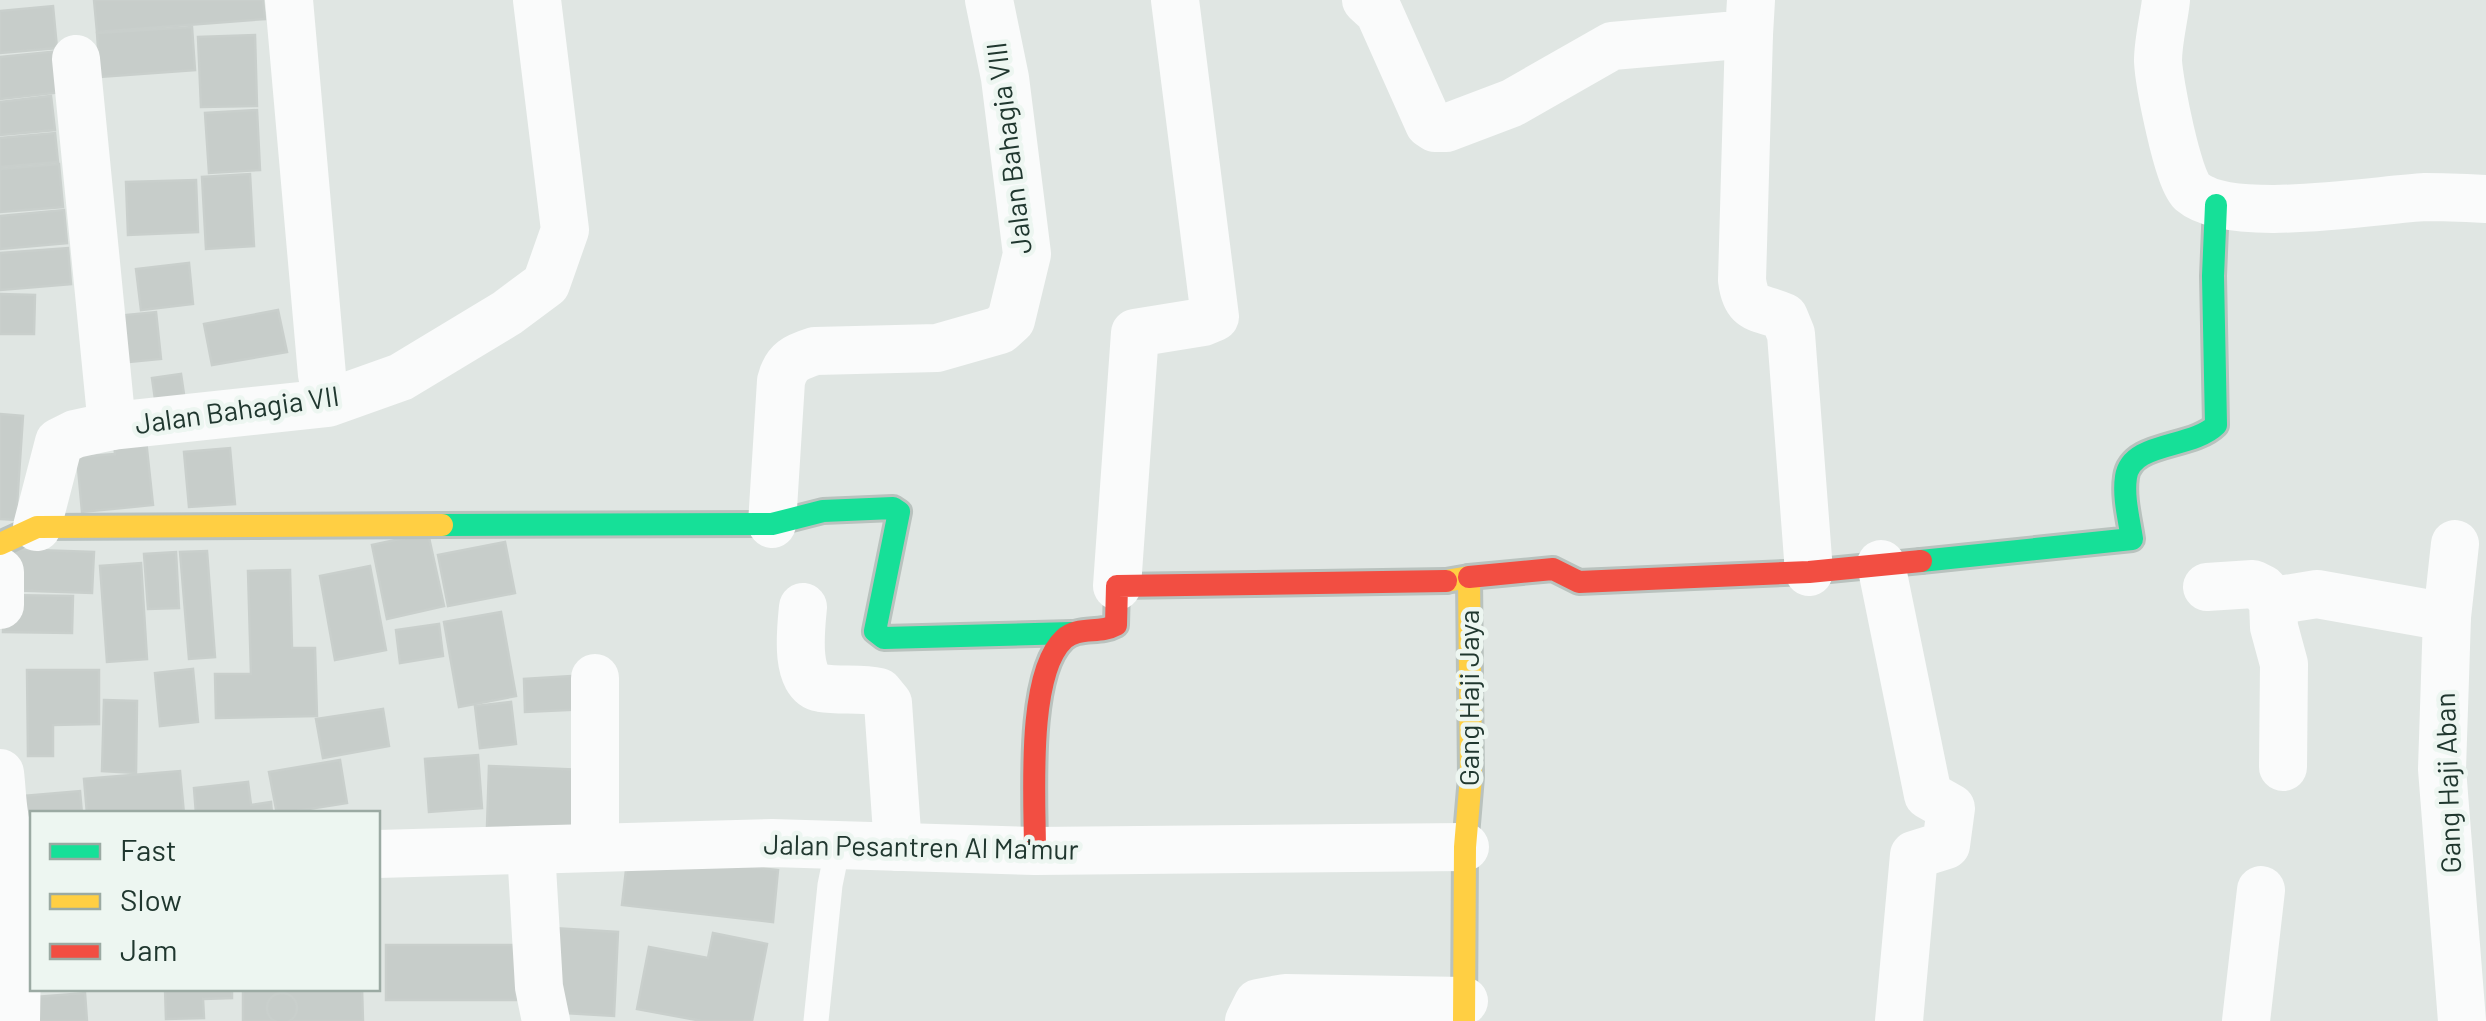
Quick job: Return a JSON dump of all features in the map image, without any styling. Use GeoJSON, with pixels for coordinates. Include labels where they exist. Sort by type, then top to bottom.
{"type":"FeatureCollection","features":[{"type":"Feature","properties":{"kind":"street"},"geometry":{"type":"LineString","coordinates":[[289,0],[322,375]]}},
{"type":"Feature","properties":{"kind":"street","name":"Jalan Bahagia VII"},"geometry":{"type":"LineString","coordinates":[[18,536],[59,442],[75,434],[112,426],[328,403],[400,377],[507,313],[546,284],[565,230],[537,0]]}},
{"type":"Feature","properties":{"kind":"street","name":"Jalan Bahagia VIII"},"geometry":{"type":"LineString","coordinates":[[772,524],[784,367],[815,351],[937,348],[1000,330],[1011,320],[1027,254],[1005,78],[989,0]]}},
{"type":"Feature","properties":{"kind":"street"},"geometry":{"type":"LineString","coordinates":[[18,536],[772,524],[823,511],[893,508],[899,512],[875,630],[884,638],[1108,632],[1116,625],[1135,334],[1214,317],[1174,0]]}},
{"type":"Feature","properties":{"kind":"street"},"geometry":{"type":"LineString","coordinates":[[1366,0],[1379,12],[1429,124],[1435,128],[1446,128],[1512,103],[1612,46],[1750,17],[1742,280],[1744,297],[1756,309],[1784,318],[1791,334],[1809,572]]}},
{"type":"Feature","properties":{"kind":"street"},"geometry":{"type":"LineString","coordinates":[[2166,0],[2158,61],[2178,167],[2184,184],[2194,194],[2216,205],[2260,209],[2427,197],[2486,199]]}},
{"type":"Feature","properties":{"kind":"street"},"geometry":{"type":"LineString","coordinates":[[76,59],[112,426]]}},
{"type":"Feature","properties":{"kind":"street"},"geometry":{"type":"LineString","coordinates":[[1469,577],[1553,569],[1579,582],[1809,572],[2132,539],[2126,486],[2132,460],[2148,452],[2201,440],[2216,426],[2216,205]]}},
{"type":"Feature","properties":{"kind":"street","name":"Gang Haji Aban"},"geometry":{"type":"LineString","coordinates":[[2455,544],[2447,617],[2442,768],[2462,1021]]}},
{"type":"Feature","properties":{"kind":"street"},"geometry":{"type":"LineString","coordinates":[[1881,564],[1928,795],[1951,808],[1946,845],[1914,855],[1899,1021]]}},
{"type":"Feature","properties":{"kind":"street"},"geometry":{"type":"LineString","coordinates":[[0,572],[0,605]]}},
{"type":"Feature","properties":{"kind":"street","name":"Gang Haji Jaya"},"geometry":{"type":"LineString","coordinates":[[1118,586],[1441,582],[1469,577],[1471,777],[1465,847],[1464,1011]]}},
{"type":"Feature","properties":{"kind":"street"},"geometry":{"type":"LineString","coordinates":[[2206,587],[2253,584],[2273,601],[2274,627],[2284,664],[2283,767]]}},
{"type":"Feature","properties":{"kind":"street"},"geometry":{"type":"LineString","coordinates":[[2273,601],[2318,594],[2447,617]]}},
{"type":"Feature","properties":{"kind":"street"},"geometry":{"type":"LineString","coordinates":[[803,607],[800,644],[808,680],[816,688],[878,692],[888,704],[898,847]]}},
{"type":"Feature","properties":{"kind":"street"},"geometry":{"type":"LineString","coordinates":[[1036,851],[1036,704],[1056,649],[1072,633]]}},
{"type":"Feature","properties":{"kind":"street"},"geometry":{"type":"LineString","coordinates":[[595,678],[595,848]]}},
{"type":"Feature","properties":{"kind":"street"},"geometry":{"type":"LineString","coordinates":[[0,773],[16,849],[16,1021]]}},
{"type":"Feature","properties":{"kind":"street","name":"Jalan Pesantren Al Ma'mur"},"geometry":{"type":"LineString","coordinates":[[380,854],[772,843],[1036,851],[1465,847]]}},
{"type":"Feature","properties":{"kind":"street"},"geometry":{"type":"LineString","coordinates":[[531,850],[539,987],[546,1021]]}},
{"type":"Feature","properties":{"kind":"street"},"geometry":{"type":"LineString","coordinates":[[2246,1021],[2260,890]]}},
{"type":"Feature","properties":{"kind":"street"},"geometry":{"type":"LineString","coordinates":[[1249,1021],[1258,1003],[1285,998],[1464,1011]]}},
{"type":"Feature","properties":{"kind":"lane"},"geometry":{"type":"LineString","coordinates":[[816,1021],[830,885],[838,846]]}},
{"type":"Feature","properties":{"kind":"building"},"geometry":{"type":"Polygon","coordinates":[[[94,0],[263,0],[265,19],[97,32],[94,0]]]}},
{"type":"Feature","properties":{"kind":"building"},"geometry":{"type":"Polygon","coordinates":[[[53,6],[57,48],[0,53],[0,11],[53,6]]]}},
{"type":"Feature","properties":{"kind":"building"},"geometry":{"type":"Polygon","coordinates":[[[192,27],[195,70],[100,77],[97,33],[192,27]]]}},
{"type":"Feature","properties":{"kind":"building"},"geometry":{"type":"Polygon","coordinates":[[[255,35],[257,106],[201,107],[198,37],[255,35]]]}},
{"type":"Feature","properties":{"kind":"building"},"geometry":{"type":"Polygon","coordinates":[[[59,51],[63,92],[0,99],[0,57],[59,51]]]}},
{"type":"Feature","properties":{"kind":"building"},"geometry":{"type":"Polygon","coordinates":[[[51,96],[55,130],[0,135],[0,102],[51,96]]]}},
{"type":"Feature","properties":{"kind":"building"},"geometry":{"type":"Polygon","coordinates":[[[257,110],[260,170],[209,173],[205,113],[257,110]]]}},
{"type":"Feature","properties":{"kind":"building"},"geometry":{"type":"Polygon","coordinates":[[[55,133],[58,162],[0,167],[0,138],[55,133]]]}},
{"type":"Feature","properties":{"kind":"building"},"geometry":{"type":"Polygon","coordinates":[[[59,164],[63,207],[0,212],[0,169],[59,164]]]}},
{"type":"Feature","properties":{"kind":"building"},"geometry":{"type":"Polygon","coordinates":[[[250,174],[254,246],[206,249],[202,177],[250,174]]]}},
{"type":"Feature","properties":{"kind":"building"},"geometry":{"type":"Polygon","coordinates":[[[196,180],[198,232],[128,235],[126,182],[196,180]]]}},
{"type":"Feature","properties":{"kind":"building"},"geometry":{"type":"Polygon","coordinates":[[[64,210],[67,243],[0,249],[0,216],[64,210]]]}},
{"type":"Feature","properties":{"kind":"building"},"geometry":{"type":"Polygon","coordinates":[[[68,248],[71,284],[0,290],[0,253],[68,248]]]}},
{"type":"Feature","properties":{"kind":"building"},"geometry":{"type":"Polygon","coordinates":[[[189,263],[193,304],[141,310],[136,269],[189,263]]]}},
{"type":"Feature","properties":{"kind":"building"},"geometry":{"type":"Polygon","coordinates":[[[0,294],[35,295],[34,334],[0,334],[0,294]]]}},
{"type":"Feature","properties":{"kind":"building"},"geometry":{"type":"Polygon","coordinates":[[[278,310],[287,352],[212,365],[204,324],[278,310]]]}},
{"type":"Feature","properties":{"kind":"building"},"geometry":{"type":"Polygon","coordinates":[[[156,312],[161,359],[109,364],[105,317],[156,312]]]}},
{"type":"Feature","properties":{"kind":"building"},"geometry":{"type":"Polygon","coordinates":[[[181,374],[186,408],[157,413],[152,378],[181,374]]]}},
{"type":"Feature","properties":{"kind":"building"},"geometry":{"type":"Polygon","coordinates":[[[0,414],[23,416],[16,520],[0,519],[0,414]]]}},
{"type":"Feature","properties":{"kind":"building"},"geometry":{"type":"Polygon","coordinates":[[[146,440],[153,505],[82,512],[77,457],[115,454],[114,442],[146,440]]]}},
{"type":"Feature","properties":{"kind":"building"},"geometry":{"type":"Polygon","coordinates":[[[230,448],[235,504],[189,507],[184,452],[230,448]]]}},
{"type":"Feature","properties":{"kind":"building"},"geometry":{"type":"Polygon","coordinates":[[[428,533],[444,606],[387,619],[372,545],[428,533]]]}},
{"type":"Feature","properties":{"kind":"building"},"geometry":{"type":"Polygon","coordinates":[[[505,542],[515,593],[448,606],[438,555],[505,542]]]}},
{"type":"Feature","properties":{"kind":"building"},"geometry":{"type":"Polygon","coordinates":[[[7,549],[94,552],[92,593],[5,590],[7,549]]]}},
{"type":"Feature","properties":{"kind":"building"},"geometry":{"type":"Polygon","coordinates":[[[207,551],[215,657],[189,659],[180,552],[207,551]]]}},
{"type":"Feature","properties":{"kind":"building"},"geometry":{"type":"Polygon","coordinates":[[[176,552],[179,608],[148,609],[144,554],[176,552]]]}},
{"type":"Feature","properties":{"kind":"building"},"geometry":{"type":"Polygon","coordinates":[[[141,563],[147,659],[107,662],[100,566],[141,563]]]}},
{"type":"Feature","properties":{"kind":"building"},"geometry":{"type":"Polygon","coordinates":[[[370,566],[386,650],[335,660],[320,576],[370,566]]]}},
{"type":"Feature","properties":{"kind":"building"},"geometry":{"type":"Polygon","coordinates":[[[290,570],[292,648],[315,648],[317,716],[216,718],[215,674],[251,674],[248,571],[290,570]]]}},
{"type":"Feature","properties":{"kind":"building"},"geometry":{"type":"Polygon","coordinates":[[[4,595],[73,596],[72,633],[3,632],[4,595]]]}},
{"type":"Feature","properties":{"kind":"building"},"geometry":{"type":"Polygon","coordinates":[[[501,612],[516,696],[459,707],[444,622],[501,612]]]}},
{"type":"Feature","properties":{"kind":"building"},"geometry":{"type":"Polygon","coordinates":[[[439,624],[443,656],[400,663],[396,630],[439,624]]]}},
{"type":"Feature","properties":{"kind":"building"},"geometry":{"type":"Polygon","coordinates":[[[193,669],[198,722],[160,726],[155,673],[193,669]]]}},
{"type":"Feature","properties":{"kind":"building"},"geometry":{"type":"Polygon","coordinates":[[[27,670],[99,670],[99,724],[53,725],[53,756],[28,756],[27,670]]]}},
{"type":"Feature","properties":{"kind":"building"},"geometry":{"type":"Polygon","coordinates":[[[587,675],[589,709],[525,712],[524,679],[587,675]]]}},
{"type":"Feature","properties":{"kind":"building"},"geometry":{"type":"Polygon","coordinates":[[[104,700],[137,701],[136,773],[102,771],[104,700]]]}},
{"type":"Feature","properties":{"kind":"building"},"geometry":{"type":"Polygon","coordinates":[[[511,702],[516,744],[480,748],[475,706],[511,702]]]}},
{"type":"Feature","properties":{"kind":"building"},"geometry":{"type":"Polygon","coordinates":[[[383,709],[389,746],[323,758],[316,719],[383,709]]]}},
{"type":"Feature","properties":{"kind":"building"},"geometry":{"type":"Polygon","coordinates":[[[478,755],[482,808],[429,812],[425,759],[478,755]]]}},
{"type":"Feature","properties":{"kind":"building"},"geometry":{"type":"Polygon","coordinates":[[[340,760],[347,803],[276,811],[269,772],[340,760]]]}},
{"type":"Feature","properties":{"kind":"building"},"geometry":{"type":"Polygon","coordinates":[[[489,766],[585,770],[583,831],[487,827],[489,766]]]}},
{"type":"Feature","properties":{"kind":"building"},"geometry":{"type":"Polygon","coordinates":[[[180,771],[184,811],[87,811],[84,779],[180,771]]]}},
{"type":"Feature","properties":{"kind":"building"},"geometry":{"type":"Polygon","coordinates":[[[248,782],[251,805],[271,802],[272,811],[196,811],[194,788],[248,782]]]}},
{"type":"Feature","properties":{"kind":"building"},"geometry":{"type":"Polygon","coordinates":[[[80,791],[82,811],[30,811],[30,838],[24,796],[80,791]]]}},
{"type":"Feature","properties":{"kind":"building"},"geometry":{"type":"Polygon","coordinates":[[[628,853],[778,870],[773,922],[622,905],[628,853]]]}},
{"type":"Feature","properties":{"kind":"building"},"geometry":{"type":"Polygon","coordinates":[[[553,928],[618,932],[614,1016],[548,1012],[553,928]]]}},
{"type":"Feature","properties":{"kind":"building"},"geometry":{"type":"Polygon","coordinates":[[[713,933],[767,944],[752,1021],[702,1021],[637,1009],[649,947],[708,958],[713,933]]]}},
{"type":"Feature","properties":{"kind":"building"},"geometry":{"type":"Polygon","coordinates":[[[386,945],[516,945],[516,1000],[386,1000],[386,945]]]}},
{"type":"Feature","properties":{"kind":"building"},"geometry":{"type":"Polygon","coordinates":[[[165,991],[232,991],[232,998],[203,999],[204,1018],[166,1019],[165,991]]]}},
{"type":"Feature","properties":{"kind":"building"},"geometry":{"type":"Polygon","coordinates":[[[243,991],[362,991],[363,1021],[243,1021],[243,991]]]}},
{"type":"Feature","properties":{"kind":"building"},"geometry":{"type":"Polygon","coordinates":[[[85,993],[87,1021],[24,1021],[23,998],[85,993]]]}},
{"type":"Feature","properties":{"kind":"building"},"geometry":{"type":"Polygon","coordinates":[[[276,994],[288,994],[296,1002],[296,1014],[288,1022],[276,1022],[268,1014],[268,1002],[276,994]]]}},
{"type":"Feature","properties":{"kind":"traffic: fast"},"geometry":{"type":"LineString","coordinates":[[1921,561],[2132,539],[2125,492],[2130,465],[2150,451],[2193,438],[2216,425],[2216,205]]}},
{"type":"Feature","properties":{"kind":"traffic: fast"},"geometry":{"type":"LineString","coordinates":[[442,525],[772,524],[823,511],[893,508],[899,512],[875,631],[884,638],[1072,633]]}},
{"type":"Feature","properties":{"kind":"traffic: slow"},"geometry":{"type":"LineString","coordinates":[[0,544],[37,527],[442,525]]}},
{"type":"Feature","properties":{"kind":"traffic: slow"},"geometry":{"type":"LineString","coordinates":[[1446,581],[1469,577],[1471,777],[1465,847],[1464,1021]]}},
{"type":"Feature","properties":{"kind":"traffic: jam"},"geometry":{"type":"LineString","coordinates":[[1469,577],[1553,569],[1579,582],[1809,572],[1921,561]]}},
{"type":"Feature","properties":{"kind":"traffic: jam"},"geometry":{"type":"LineString","coordinates":[[1035,851],[1035,739],[1043,680],[1064,639],[1116,625],[1117,586],[1446,581]]}}]}
